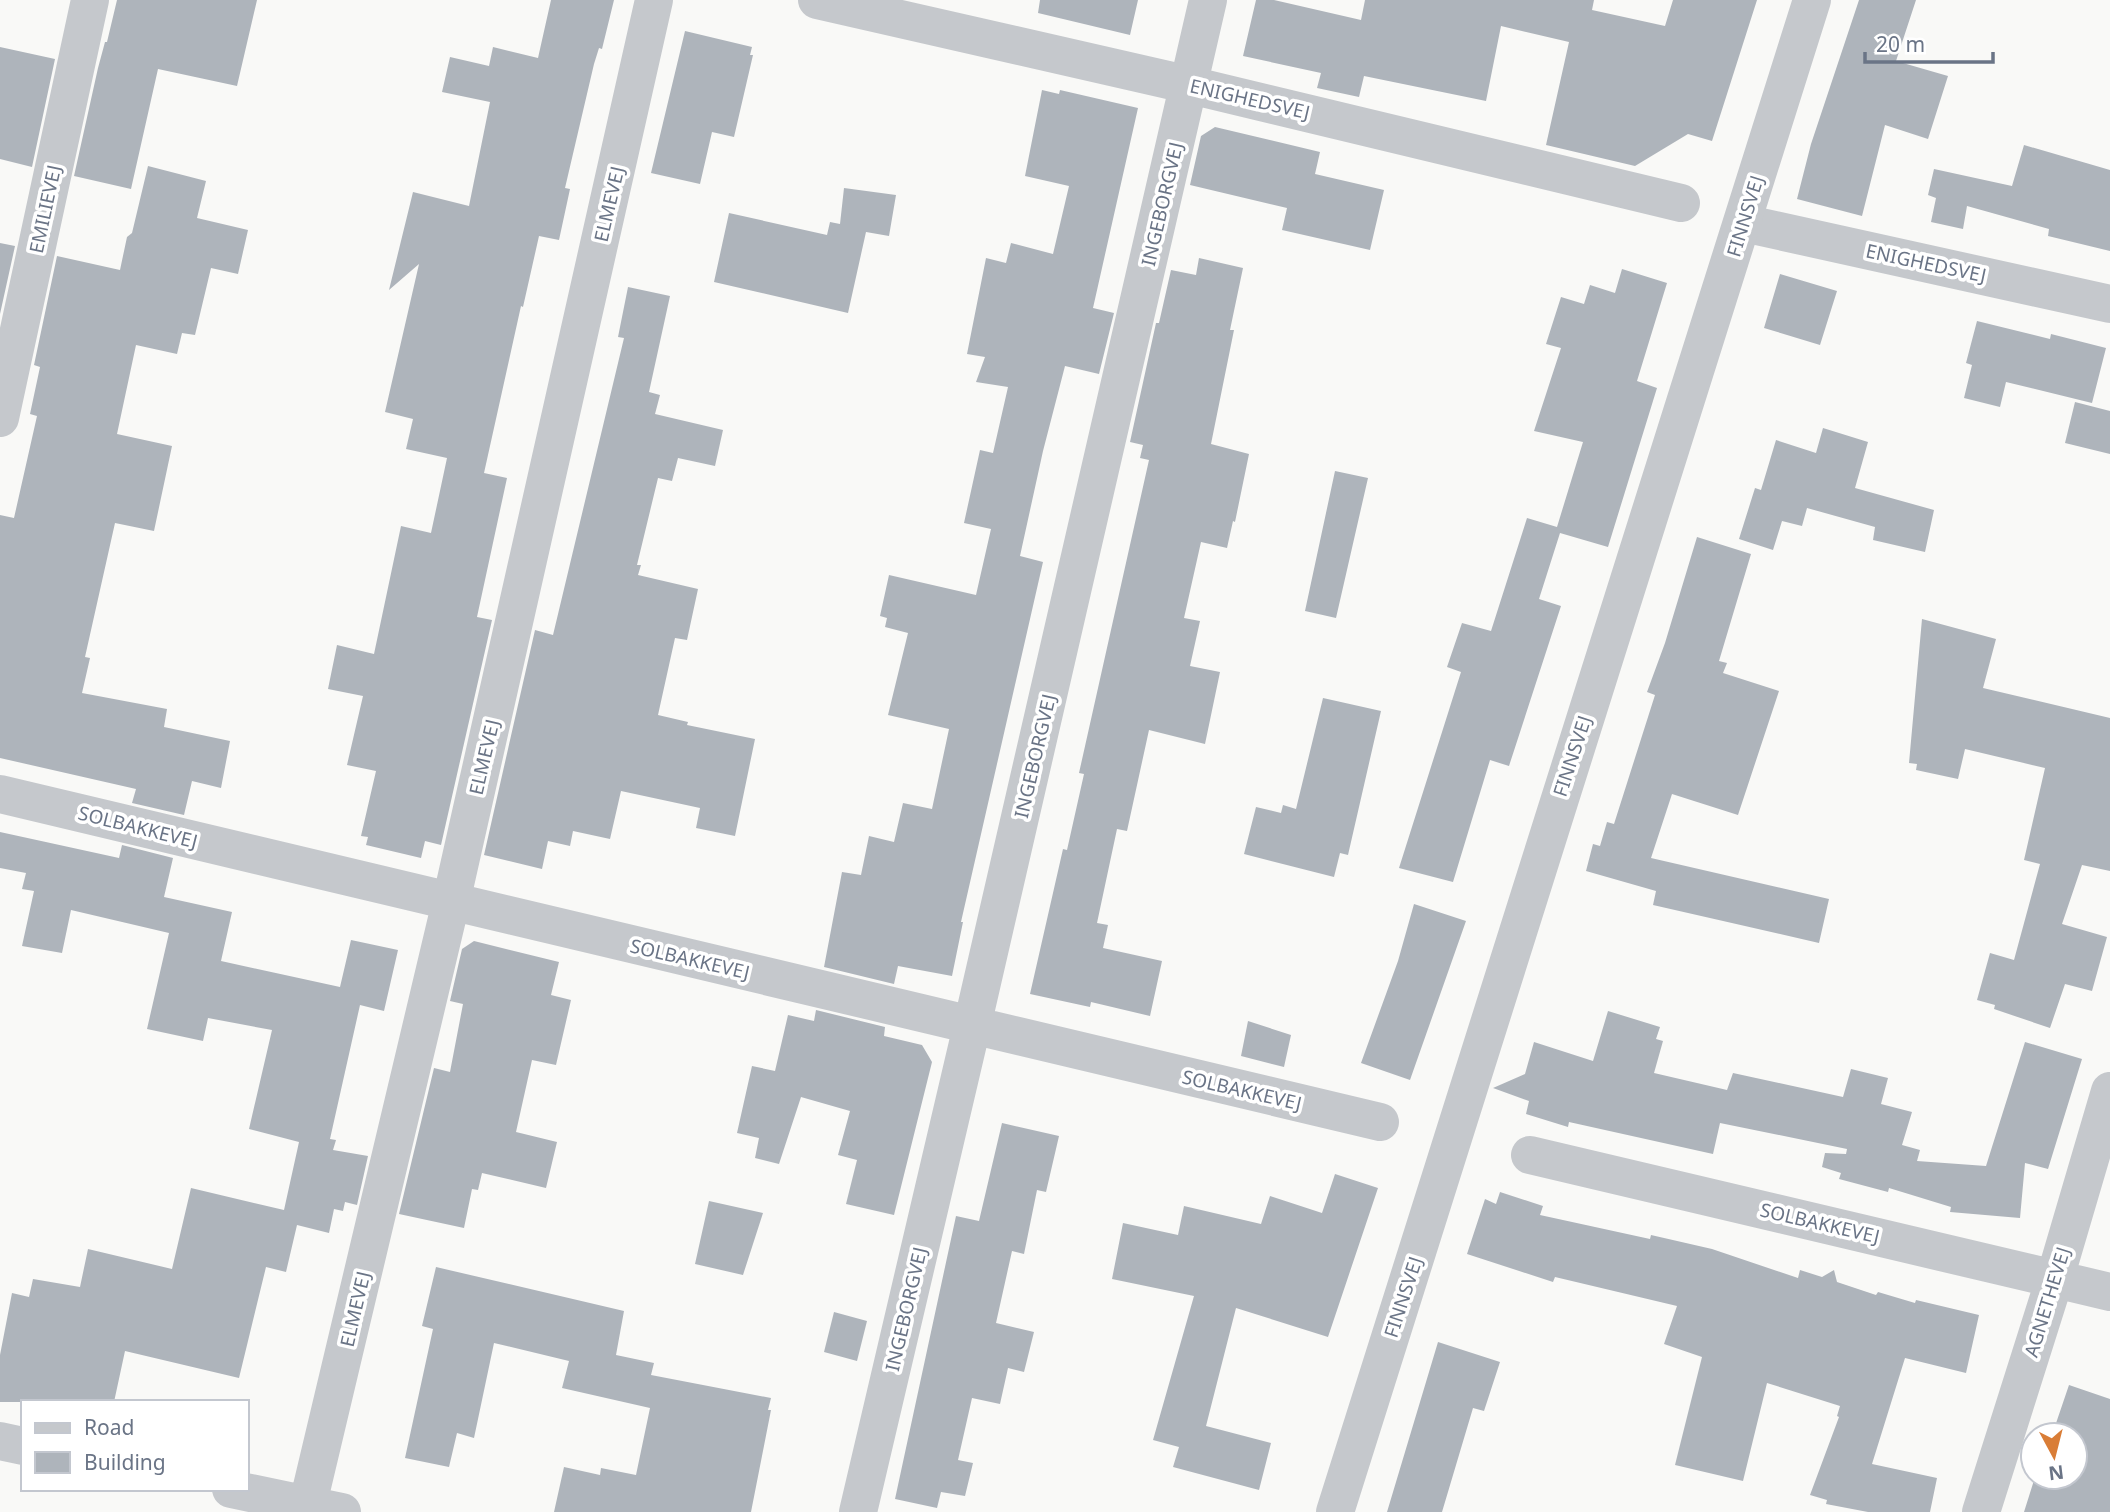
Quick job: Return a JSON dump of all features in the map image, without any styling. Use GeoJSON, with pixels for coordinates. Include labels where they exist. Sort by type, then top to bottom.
{"type":"FeatureCollection","features":[{"type":"Feature","properties":{"kind":"street","name":"EMILIEVEJ"},"geometry":{"type":"LineString","coordinates":[[0,418],[90,0]]}},
{"type":"Feature","properties":{"kind":"street","name":"ELMEVEJ"},"geometry":{"type":"LineString","coordinates":[[319,1510],[451,902],[654,0]]}},
{"type":"Feature","properties":{"kind":"street","name":"ENIGHEDSVEJ"},"geometry":{"type":"LineString","coordinates":[[817,0],[1190,85],[1681,203]]}},
{"type":"Feature","properties":{"kind":"street","name":"INGEBORGVEJ"},"geometry":{"type":"LineString","coordinates":[[858,1512],[1208,0]]}},
{"type":"Feature","properties":{"kind":"street","name":"FINNSVEJ"},"geometry":{"type":"LineString","coordinates":[[1335,1512],[1501,978],[1812,0]]}},
{"type":"Feature","properties":{"kind":"street","name":"ENIGHEDSVEJ"},"geometry":{"type":"LineString","coordinates":[[1742,223],[2110,304]]}},
{"type":"Feature","properties":{"kind":"street","name":"SOLBAKKEVEJ"},"geometry":{"type":"LineString","coordinates":[[0,794],[1380,1122]]}},
{"type":"Feature","properties":{"kind":"street","name":"AGNETHEVEJ"},"geometry":{"type":"LineString","coordinates":[[1981,1512],[2055,1279],[2110,1091]]}},
{"type":"Feature","properties":{"kind":"street","name":"SOLBAKKEVEJ"},"geometry":{"type":"LineString","coordinates":[[1530,1155],[2110,1292]]}},
{"type":"Feature","properties":{"kind":"street"},"geometry":{"type":"LineString","coordinates":[[0,1441],[21,1446]]}},
{"type":"Feature","properties":{"kind":"street"},"geometry":{"type":"LineString","coordinates":[[240,1491],[319,1510]]}},
{"type":"Feature","properties":{"kind":"building"},"geometry":{"type":"Polygon","coordinates":[[[117,0],[257,0],[237,86],[158,69],[131,189],[74,176],[98,68],[117,0]]]}},
{"type":"Feature","properties":{"kind":"building"},"geometry":{"type":"Polygon","coordinates":[[[551,0],[614,0],[602,49],[599,48],[594,64],[565,188],[570,189],[559,240],[539,236],[523,307],[521,306],[484,473],[507,478],[477,617],[492,620],[441,845],[425,841],[421,858],[366,845],[368,837],[361,836],[376,771],[347,765],[363,696],[328,689],[337,645],[374,654],[401,526],[431,533],[447,458],[406,449],[413,419],[385,412],[419,264],[389,290],[413,192],[469,206],[490,102],[442,92],[450,57],[489,66],[493,47],[538,58],[551,0]]]}},
{"type":"Feature","properties":{"kind":"building"},"geometry":{"type":"Polygon","coordinates":[[[1040,0],[1138,0],[1130,35],[1038,13],[1040,0]]]}},
{"type":"Feature","properties":{"kind":"building"},"geometry":{"type":"Polygon","coordinates":[[[1256,0],[1274,0],[1361,20],[1365,0],[1594,0],[1592,10],[1665,26],[1673,0],[1757,0],[1712,141],[1688,134],[1635,166],[1546,145],[1569,42],[1501,26],[1486,101],[1364,76],[1359,97],[1317,88],[1321,73],[1243,56],[1256,0]]]}},
{"type":"Feature","properties":{"kind":"building"},"geometry":{"type":"Polygon","coordinates":[[[1859,0],[1916,0],[1896,61],[1948,76],[1928,139],[1885,125],[1862,216],[1797,199],[1811,144],[1859,0]]]}},
{"type":"Feature","properties":{"kind":"building"},"geometry":{"type":"Polygon","coordinates":[[[685,31],[752,47],[750,55],[753,55],[734,137],[712,132],[700,184],[651,173],[685,31]]]}},
{"type":"Feature","properties":{"kind":"building"},"geometry":{"type":"Polygon","coordinates":[[[0,47],[55,59],[32,167],[0,159],[0,47]]]}},
{"type":"Feature","properties":{"kind":"building"},"geometry":{"type":"Polygon","coordinates":[[[1042,90],[1059,94],[1060,90],[1138,108],[1093,308],[1114,313],[1099,374],[1065,366],[1043,451],[1020,556],[1043,562],[961,922],[952,976],[898,966],[894,984],[824,967],[842,872],[861,875],[869,836],[894,842],[903,803],[932,809],[949,729],[888,715],[908,633],[885,627],[887,618],[880,616],[889,575],[976,595],[991,529],[964,523],[980,450],[993,453],[1008,387],[976,382],[985,357],[967,354],[986,258],[1006,263],[1011,243],[1053,254],[1069,186],[1025,176],[1042,90]]]}},
{"type":"Feature","properties":{"kind":"building"},"geometry":{"type":"Polygon","coordinates":[[[1215,127],[1320,152],[1315,174],[1384,190],[1370,250],[1282,230],[1287,208],[1190,185],[1201,136],[1215,127]]]}},
{"type":"Feature","properties":{"kind":"building"},"geometry":{"type":"Polygon","coordinates":[[[2024,145],[2110,170],[2110,251],[2048,236],[2049,229],[1967,206],[1963,229],[1931,222],[1936,198],[1928,195],[1934,169],[2012,186],[2024,145]]]}},
{"type":"Feature","properties":{"kind":"building"},"geometry":{"type":"Polygon","coordinates":[[[148,166],[206,181],[197,218],[248,230],[238,274],[211,268],[195,335],[182,333],[177,354],[136,345],[117,434],[172,446],[154,531],[115,523],[85,657],[90,658],[82,693],[167,709],[164,727],[230,741],[221,788],[192,781],[184,815],[132,803],[136,789],[0,758],[0,515],[14,518],[37,416],[30,414],[40,367],[34,365],[57,256],[120,270],[148,166]]]}},
{"type":"Feature","properties":{"kind":"building"},"geometry":{"type":"Polygon","coordinates":[[[844,188],[896,195],[889,236],[866,232],[848,313],[714,282],[729,213],[827,235],[830,222],[840,224],[844,188]]]}},
{"type":"Feature","properties":{"kind":"building"},"geometry":{"type":"Polygon","coordinates":[[[0,243],[15,246],[0,314],[0,243]]]}},
{"type":"Feature","properties":{"kind":"building"},"geometry":{"type":"Polygon","coordinates":[[[1199,258],[1243,268],[1230,330],[1234,330],[1211,444],[1249,454],[1227,548],[1201,542],[1184,618],[1200,621],[1190,666],[1220,672],[1205,744],[1149,730],[1127,831],[1117,829],[1097,923],[1108,925],[1103,948],[1162,961],[1150,1016],[1091,1002],[1090,1007],[1030,994],[1063,849],[1067,850],[1084,774],[1079,773],[1149,460],[1140,458],[1143,445],[1130,442],[1156,323],[1159,323],[1171,270],[1196,275],[1199,258]]]}},
{"type":"Feature","properties":{"kind":"building"},"geometry":{"type":"Polygon","coordinates":[[[1622,269],[1667,283],[1637,381],[1657,388],[1608,547],[1560,533],[1539,599],[1561,606],[1509,766],[1490,760],[1453,882],[1399,868],[1461,672],[1447,667],[1462,623],[1491,631],[1527,518],[1557,527],[1583,442],[1534,431],[1561,348],[1546,344],[1561,297],[1584,304],[1590,285],[1615,293],[1622,269]]]}},
{"type":"Feature","properties":{"kind":"building"},"geometry":{"type":"Polygon","coordinates":[[[1780,274],[1837,291],[1820,345],[1764,328],[1780,274]]]}},
{"type":"Feature","properties":{"kind":"building"},"geometry":{"type":"Polygon","coordinates":[[[628,287],[670,296],[649,392],[660,395],[655,414],[723,430],[715,466],[678,458],[672,481],[658,478],[637,565],[641,565],[638,575],[698,589],[687,640],[675,638],[658,715],[688,722],[687,725],[755,739],[735,836],[696,828],[700,808],[621,791],[610,839],[573,831],[570,846],[548,841],[542,869],[484,855],[535,630],[553,635],[624,338],[618,337],[628,287]]]}},
{"type":"Feature","properties":{"kind":"building"},"geometry":{"type":"Polygon","coordinates":[[[1977,321],[2050,339],[2051,334],[2106,348],[2092,403],[2006,382],[2000,407],[1964,398],[1972,365],[1966,363],[1977,321]]]}},
{"type":"Feature","properties":{"kind":"building"},"geometry":{"type":"Polygon","coordinates":[[[2075,402],[2110,411],[2110,454],[2065,443],[2075,402]]]}},
{"type":"Feature","properties":{"kind":"building"},"geometry":{"type":"Polygon","coordinates":[[[1823,428],[1868,442],[1855,488],[1934,510],[1925,552],[1873,540],[1875,527],[1807,508],[1802,526],[1782,521],[1773,550],[1739,539],[1755,488],[1761,490],[1776,440],[1816,453],[1823,428]]]}},
{"type":"Feature","properties":{"kind":"building"},"geometry":{"type":"Polygon","coordinates":[[[1335,471],[1368,478],[1336,618],[1305,611],[1335,471]]]}},
{"type":"Feature","properties":{"kind":"building"},"geometry":{"type":"Polygon","coordinates":[[[1697,537],[1751,554],[1719,661],[1727,663],[1723,673],[1779,691],[1738,815],[1672,794],[1651,858],[1829,899],[1819,943],[1653,905],[1656,891],[1586,871],[1593,844],[1600,846],[1607,822],[1614,824],[1655,695],[1647,692],[1697,537]]]}},
{"type":"Feature","properties":{"kind":"building"},"geometry":{"type":"Polygon","coordinates":[[[1922,619],[1996,639],[1983,688],[2110,718],[2110,871],[2082,865],[2062,924],[2107,937],[2092,991],[2065,984],[2050,1028],[1994,1009],[1995,1005],[1977,1000],[1990,953],[2014,960],[2040,864],[2024,860],[2045,768],[1965,749],[1958,779],[1916,770],[1917,764],[1909,763],[1922,619]]]}},
{"type":"Feature","properties":{"kind":"building"},"geometry":{"type":"Polygon","coordinates":[[[1323,698],[1381,711],[1348,855],[1340,853],[1334,877],[1244,854],[1256,807],[1281,813],[1283,805],[1296,809],[1323,698]]]}},
{"type":"Feature","properties":{"kind":"building"},"geometry":{"type":"Polygon","coordinates":[[[0,832],[119,858],[122,845],[173,858],[164,897],[232,912],[221,961],[340,987],[351,940],[398,950],[384,1011],[360,1005],[330,1139],[336,1140],[333,1150],[368,1156],[357,1205],[345,1202],[343,1211],[334,1209],[329,1233],[297,1225],[286,1272],[266,1267],[239,1378],[125,1351],[114,1400],[0,1402],[0,1355],[12,1293],[29,1297],[33,1279],[80,1287],[88,1249],[172,1269],[191,1188],[284,1210],[299,1142],[249,1129],[272,1030],[208,1018],[203,1041],[147,1029],[169,933],[71,910],[62,953],[22,946],[34,891],[22,889],[26,873],[0,868],[0,832]]]}},
{"type":"Feature","properties":{"kind":"building"},"geometry":{"type":"Polygon","coordinates":[[[1414,904],[1466,921],[1410,1080],[1361,1063],[1398,961],[1414,904]]]}},
{"type":"Feature","properties":{"kind":"building"},"geometry":{"type":"Polygon","coordinates":[[[474,941],[559,962],[551,995],[571,1000],[556,1065],[532,1060],[516,1132],[557,1142],[546,1188],[482,1173],[478,1190],[472,1189],[464,1228],[399,1214],[434,1068],[450,1072],[463,1004],[450,1001],[462,949],[474,941]]]}},
{"type":"Feature","properties":{"kind":"building"},"geometry":{"type":"Polygon","coordinates":[[[816,1010],[885,1027],[884,1036],[922,1045],[932,1062],[894,1215],[846,1204],[857,1160],[838,1155],[850,1111],[801,1097],[779,1164],[755,1158],[759,1138],[737,1133],[752,1066],[775,1071],[788,1015],[814,1021],[816,1010]]]}},
{"type":"Feature","properties":{"kind":"building"},"geometry":{"type":"Polygon","coordinates":[[[1608,1011],[1660,1027],[1656,1039],[1663,1041],[1654,1073],[1727,1090],[1733,1073],[1843,1097],[1851,1069],[1888,1078],[1881,1104],[1912,1112],[1902,1145],[1920,1150],[1917,1161],[1986,1166],[2025,1042],[2082,1059],[2048,1169],[2025,1163],[2020,1218],[1950,1212],[1951,1207],[1889,1188],[1888,1192],[1839,1179],[1841,1173],[1822,1167],[1825,1153],[1846,1154],[1847,1149],[1720,1123],[1713,1154],[1569,1122],[1568,1127],[1526,1114],[1529,1101],[1493,1088],[1525,1074],[1534,1042],[1593,1061],[1608,1011]]]}},
{"type":"Feature","properties":{"kind":"building"},"geometry":{"type":"Polygon","coordinates":[[[1248,1021],[1291,1035],[1284,1067],[1241,1056],[1248,1021]]]}},
{"type":"Feature","properties":{"kind":"building"},"geometry":{"type":"Polygon","coordinates":[[[1002,1123],[1059,1136],[1046,1192],[1037,1190],[1024,1254],[1012,1251],[996,1323],[1034,1332],[1024,1372],[1008,1368],[1000,1404],[972,1398],[958,1460],[973,1463],[965,1496],[941,1492],[937,1508],[895,1499],[956,1216],[979,1221],[1002,1123]]]}},
{"type":"Feature","properties":{"kind":"building"},"geometry":{"type":"Polygon","coordinates":[[[1335,1174],[1378,1188],[1328,1337],[1236,1308],[1206,1426],[1271,1443],[1259,1490],[1173,1467],[1179,1447],[1153,1440],[1194,1296],[1112,1279],[1123,1223],[1178,1235],[1184,1206],[1261,1224],[1270,1196],[1322,1213],[1335,1174]]]}},
{"type":"Feature","properties":{"kind":"building"},"geometry":{"type":"Polygon","coordinates":[[[1500,1192],[1543,1206],[1540,1215],[1650,1239],[1651,1235],[1712,1249],[1798,1278],[1800,1270],[1822,1277],[1834,1270],[1837,1282],[1876,1295],[1878,1292],[1915,1303],[1916,1300],[1979,1315],[1966,1373],[1905,1358],[1872,1464],[1937,1478],[1930,1512],[1868,1512],[1826,1504],[1827,1500],[1810,1495],[1839,1417],[1840,1406],[1767,1383],[1743,1481],[1675,1465],[1702,1357],[1664,1344],[1677,1306],[1555,1277],[1553,1282],[1467,1254],[1485,1199],[1496,1204],[1500,1192]]]}},
{"type":"Feature","properties":{"kind":"building"},"geometry":{"type":"Polygon","coordinates":[[[709,1201],[763,1213],[743,1275],[695,1264],[709,1201]]]}},
{"type":"Feature","properties":{"kind":"building"},"geometry":{"type":"Polygon","coordinates":[[[436,1267],[624,1311],[616,1355],[654,1363],[651,1375],[771,1398],[751,1512],[554,1512],[564,1467],[600,1475],[601,1468],[636,1475],[650,1408],[562,1388],[569,1361],[494,1343],[474,1438],[457,1433],[449,1467],[405,1458],[433,1329],[422,1326],[436,1267]]]}},
{"type":"Feature","properties":{"kind":"building"},"geometry":{"type":"Polygon","coordinates":[[[834,1312],[867,1321],[857,1361],[824,1352],[834,1312]]]}},
{"type":"Feature","properties":{"kind":"building"},"geometry":{"type":"Polygon","coordinates":[[[1438,1342],[1500,1362],[1484,1411],[1473,1408],[1442,1512],[1387,1512],[1438,1342]]]}},
{"type":"Feature","properties":{"kind":"building"},"geometry":{"type":"Polygon","coordinates":[[[2069,1385],[2110,1399],[2110,1512],[2024,1512],[2031,1491],[2089,1491],[2089,1421],[2057,1421],[2069,1385]]]}}]}
